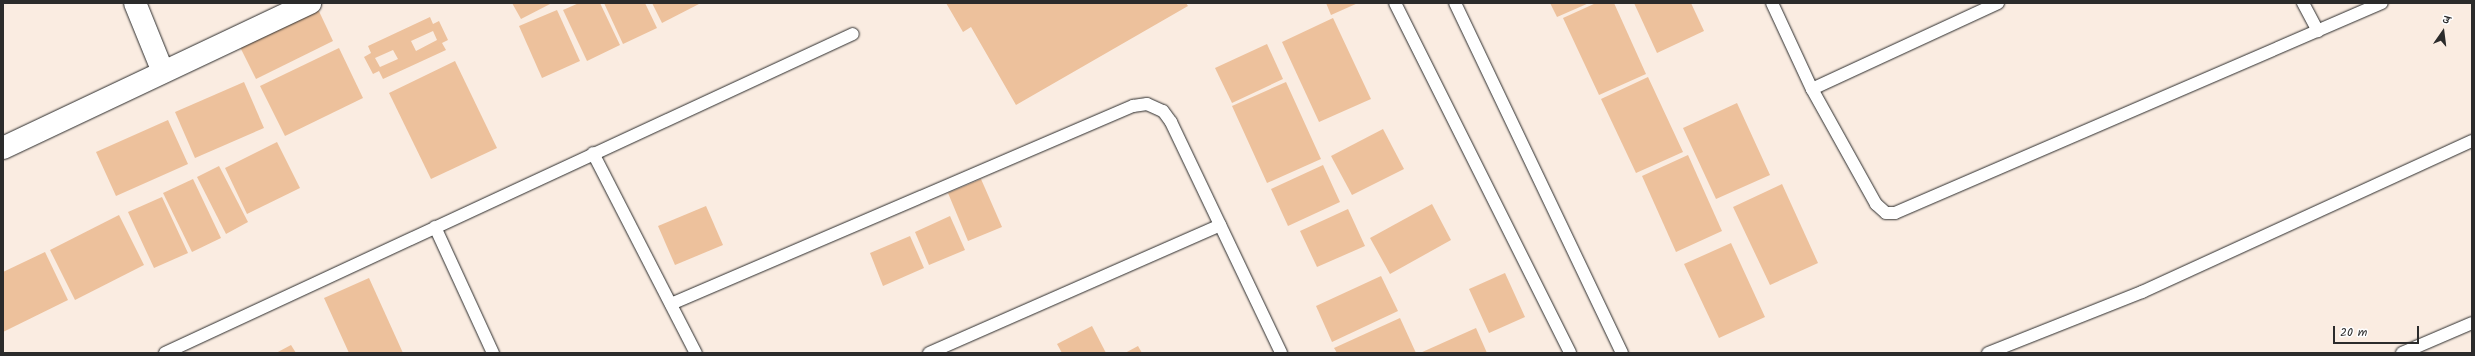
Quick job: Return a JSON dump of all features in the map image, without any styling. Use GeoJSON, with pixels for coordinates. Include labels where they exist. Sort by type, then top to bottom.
{"type":"FeatureCollection","features":[{"type":"Feature","properties":{"kind":"street"},"geometry":{"type":"LineString","coordinates":[[135,3],[163,72]]}},
{"type":"Feature","properties":{"kind":"street"},"geometry":{"type":"LineString","coordinates":[[3,148],[310,3]]}},
{"type":"Feature","properties":{"kind":"lane"},"geometry":{"type":"LineString","coordinates":[[1395,3],[1570,353]]}},
{"type":"Feature","properties":{"kind":"lane"},"geometry":{"type":"LineString","coordinates":[[1455,3],[1622,353]]}},
{"type":"Feature","properties":{"kind":"lane"},"geometry":{"type":"LineString","coordinates":[[1772,3],[1812,89],[1876,204],[1886,213],[1894,213],[2382,3]]}},
{"type":"Feature","properties":{"kind":"lane"},"geometry":{"type":"LineString","coordinates":[[1812,89],[1998,3]]}},
{"type":"Feature","properties":{"kind":"lane"},"geometry":{"type":"LineString","coordinates":[[2303,3],[2318,31]]}},
{"type":"Feature","properties":{"kind":"lane"},"geometry":{"type":"LineString","coordinates":[[166,353],[593,153],[853,34]]}},
{"type":"Feature","properties":{"kind":"lane"},"geometry":{"type":"LineString","coordinates":[[671,304],[1126,110],[1147,104],[1163,111],[1171,122],[1281,353]]}},
{"type":"Feature","properties":{"kind":"lane"},"geometry":{"type":"LineString","coordinates":[[1988,353],[2142,292],[2472,141]]}},
{"type":"Feature","properties":{"kind":"lane"},"geometry":{"type":"LineString","coordinates":[[593,153],[696,353]]}},
{"type":"Feature","properties":{"kind":"lane"},"geometry":{"type":"LineString","coordinates":[[929,353],[1220,225]]}},
{"type":"Feature","properties":{"kind":"lane"},"geometry":{"type":"LineString","coordinates":[[435,227],[493,353]]}},
{"type":"Feature","properties":{"kind":"lane"},"geometry":{"type":"LineString","coordinates":[[2402,353],[2472,323]]}},
{"type":"Feature","properties":{"kind":"building"},"geometry":{"type":"Polygon","coordinates":[[[512,3],[552,3],[521,19],[512,3]]]}},
{"type":"Feature","properties":{"kind":"building"},"geometry":{"type":"Polygon","coordinates":[[[579,3],[600,3],[620,45],[587,61],[563,10],[579,3]]]}},
{"type":"Feature","properties":{"kind":"building"},"geometry":{"type":"Polygon","coordinates":[[[604,3],[645,3],[657,28],[623,44],[604,3]]]}},
{"type":"Feature","properties":{"kind":"building"},"geometry":{"type":"Polygon","coordinates":[[[652,3],[699,3],[699,4],[662,23],[652,3]]]}},
{"type":"Feature","properties":{"kind":"building"},"geometry":{"type":"Polygon","coordinates":[[[946,3],[1186,3],[1188,6],[1016,105],[971,27],[963,32],[946,3]]]}},
{"type":"Feature","properties":{"kind":"building"},"geometry":{"type":"Polygon","coordinates":[[[1326,3],[1358,3],[1331,15],[1326,3]]]}},
{"type":"Feature","properties":{"kind":"building"},"geometry":{"type":"Polygon","coordinates":[[[1550,3],[1589,3],[1557,17],[1550,3]]]}},
{"type":"Feature","properties":{"kind":"building"},"geometry":{"type":"Polygon","coordinates":[[[1596,3],[1614,3],[1646,74],[1599,95],[1563,18],[1596,3]]]}},
{"type":"Feature","properties":{"kind":"building"},"geometry":{"type":"Polygon","coordinates":[[[1634,3],[1691,3],[1704,31],[1657,53],[1634,3]]]}},
{"type":"Feature","properties":{"kind":"building"},"geometry":{"type":"Polygon","coordinates":[[[317,7],[333,41],[256,79],[239,45],[317,7]]]}},
{"type":"Feature","properties":{"kind":"building"},"geometry":{"type":"Polygon","coordinates":[[[557,10],[580,61],[542,78],[519,26],[557,10]]]}},
{"type":"Feature","properties":{"kind":"building"},"geometry":{"type":"Polygon","coordinates":[[[430,17],[433,24],[439,21],[448,40],[442,43],[446,50],[383,79],[379,71],[373,74],[364,57],[371,53],[368,46],[430,17]],[[433,31],[411,41],[416,51],[437,40],[433,31]],[[393,50],[375,58],[380,67],[398,59],[393,50]]]}},
{"type":"Feature","properties":{"kind":"building"},"geometry":{"type":"Polygon","coordinates":[[[1333,18],[1371,99],[1319,122],[1282,42],[1333,18]]]}},
{"type":"Feature","properties":{"kind":"building"},"geometry":{"type":"Polygon","coordinates":[[[1267,44],[1283,79],[1232,103],[1215,68],[1267,44]]]}},
{"type":"Feature","properties":{"kind":"building"},"geometry":{"type":"Polygon","coordinates":[[[339,48],[363,98],[285,136],[260,86],[339,48]]]}},
{"type":"Feature","properties":{"kind":"building"},"geometry":{"type":"Polygon","coordinates":[[[455,61],[497,148],[431,179],[389,93],[455,61]]]}},
{"type":"Feature","properties":{"kind":"building"},"geometry":{"type":"Polygon","coordinates":[[[1648,77],[1683,152],[1636,173],[1601,99],[1648,77]]]}},
{"type":"Feature","properties":{"kind":"building"},"geometry":{"type":"Polygon","coordinates":[[[244,82],[264,128],[195,158],[175,112],[244,82]]]}},
{"type":"Feature","properties":{"kind":"building"},"geometry":{"type":"Polygon","coordinates":[[[1286,82],[1321,159],[1267,183],[1232,106],[1286,82]]]}},
{"type":"Feature","properties":{"kind":"building"},"geometry":{"type":"Polygon","coordinates":[[[1737,103],[1770,175],[1716,199],[1683,128],[1737,103]]]}},
{"type":"Feature","properties":{"kind":"building"},"geometry":{"type":"Polygon","coordinates":[[[168,120],[188,164],[116,196],[96,152],[168,120]]]}},
{"type":"Feature","properties":{"kind":"building"},"geometry":{"type":"Polygon","coordinates":[[[1383,129],[1404,169],[1352,195],[1331,156],[1383,129]]]}},
{"type":"Feature","properties":{"kind":"building"},"geometry":{"type":"Polygon","coordinates":[[[277,142],[300,188],[247,214],[225,168],[277,142]]]}},
{"type":"Feature","properties":{"kind":"building"},"geometry":{"type":"Polygon","coordinates":[[[1688,155],[1722,231],[1676,252],[1642,176],[1688,155]]]}},
{"type":"Feature","properties":{"kind":"building"},"geometry":{"type":"Polygon","coordinates":[[[1323,165],[1340,202],[1288,226],[1271,189],[1323,165]]]}},
{"type":"Feature","properties":{"kind":"building"},"geometry":{"type":"Polygon","coordinates":[[[219,166],[248,222],[226,234],[197,177],[219,166]]]}},
{"type":"Feature","properties":{"kind":"building"},"geometry":{"type":"Polygon","coordinates":[[[193,179],[221,238],[192,252],[163,193],[193,179]]]}},
{"type":"Feature","properties":{"kind":"building"},"geometry":{"type":"Polygon","coordinates":[[[981,179],[1002,227],[968,241],[948,193],[981,179]]]}},
{"type":"Feature","properties":{"kind":"building"},"geometry":{"type":"Polygon","coordinates":[[[1782,184],[1818,263],[1770,285],[1733,207],[1782,184]]]}},
{"type":"Feature","properties":{"kind":"building"},"geometry":{"type":"Polygon","coordinates":[[[162,197],[188,253],[154,268],[128,212],[162,197]]]}},
{"type":"Feature","properties":{"kind":"building"},"geometry":{"type":"Polygon","coordinates":[[[1432,204],[1451,240],[1390,274],[1370,238],[1432,204]]]}},
{"type":"Feature","properties":{"kind":"building"},"geometry":{"type":"Polygon","coordinates":[[[706,206],[723,245],[675,265],[658,226],[706,206]]]}},
{"type":"Feature","properties":{"kind":"building"},"geometry":{"type":"Polygon","coordinates":[[[1348,209],[1365,246],[1317,267],[1300,231],[1348,209]]]}},
{"type":"Feature","properties":{"kind":"building"},"geometry":{"type":"Polygon","coordinates":[[[119,215],[144,265],[75,300],[50,250],[119,215]]]}},
{"type":"Feature","properties":{"kind":"building"},"geometry":{"type":"Polygon","coordinates":[[[950,216],[965,250],[929,265],[915,232],[950,216]]]}},
{"type":"Feature","properties":{"kind":"building"},"geometry":{"type":"Polygon","coordinates":[[[910,236],[924,268],[883,286],[870,253],[910,236]]]}},
{"type":"Feature","properties":{"kind":"building"},"geometry":{"type":"Polygon","coordinates":[[[1731,243],[1765,317],[1719,338],[1684,264],[1731,243]]]}},
{"type":"Feature","properties":{"kind":"building"},"geometry":{"type":"Polygon","coordinates":[[[45,252],[68,300],[3,332],[3,272],[45,252]]]}},
{"type":"Feature","properties":{"kind":"building"},"geometry":{"type":"Polygon","coordinates":[[[1505,273],[1525,317],[1489,333],[1469,289],[1505,273]]]}},
{"type":"Feature","properties":{"kind":"building"},"geometry":{"type":"Polygon","coordinates":[[[1381,276],[1398,311],[1332,342],[1316,306],[1381,276]]]}},
{"type":"Feature","properties":{"kind":"building"},"geometry":{"type":"Polygon","coordinates":[[[369,278],[403,353],[349,353],[324,298],[369,278]]]}},
{"type":"Feature","properties":{"kind":"building"},"geometry":{"type":"Polygon","coordinates":[[[1400,318],[1416,353],[1337,353],[1334,348],[1400,318]]]}},
{"type":"Feature","properties":{"kind":"building"},"geometry":{"type":"Polygon","coordinates":[[[1092,326],[1106,353],[1062,353],[1057,344],[1092,326]]]}},
{"type":"Feature","properties":{"kind":"building"},"geometry":{"type":"Polygon","coordinates":[[[1476,328],[1487,353],[1420,353],[1476,328]]]}},
{"type":"Feature","properties":{"kind":"building"},"geometry":{"type":"Polygon","coordinates":[[[291,345],[296,353],[276,353],[291,345]]]}},
{"type":"Feature","properties":{"kind":"building"},"geometry":{"type":"Polygon","coordinates":[[[1138,346],[1142,353],[1125,353],[1138,346]]]}}]}
